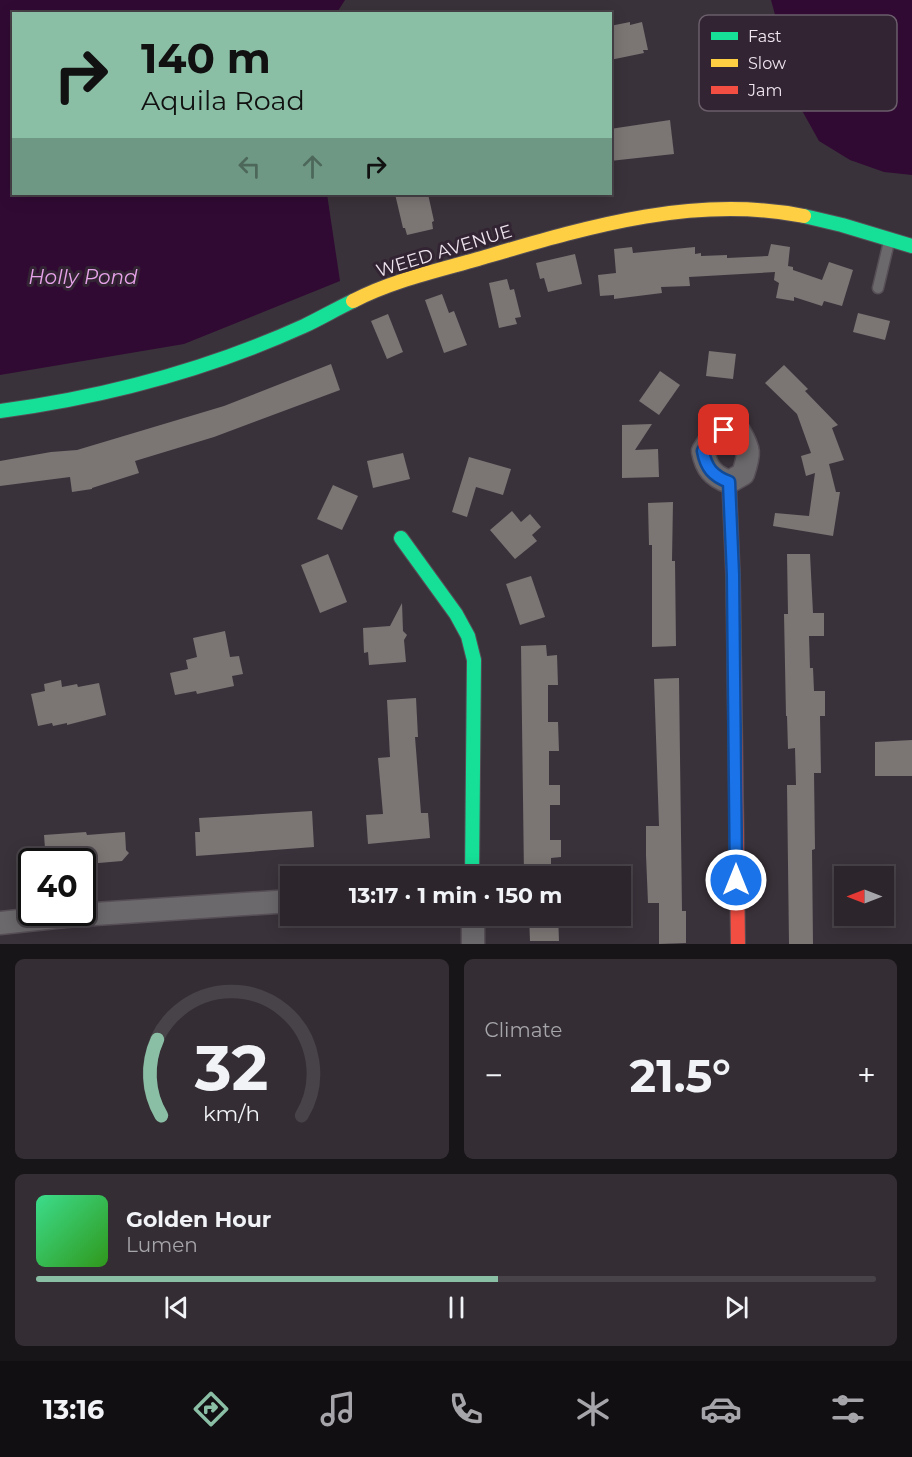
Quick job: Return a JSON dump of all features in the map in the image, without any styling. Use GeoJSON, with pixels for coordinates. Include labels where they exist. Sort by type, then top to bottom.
{"type":"FeatureCollection","features":[{"type":"Feature","properties":{"kind":"street","name":"WEED AVENUE"},"geometry":{"type":"LineString","coordinates":[[0,411],[54,405],[134,388],[219,361],[304,326],[365,295],[395,284],[497,252],[694,208],[748,209],[796,214],[912,246]]}},
{"type":"Feature","properties":{"kind":"street"},"geometry":{"type":"LineString","coordinates":[[729,482],[733,575],[738,944]]}},
{"type":"Feature","properties":{"kind":"street"},"geometry":{"type":"LineString","coordinates":[[401,538],[456,614],[468,636],[474,660],[472,866]]}},
{"type":"Feature","properties":{"kind":"street"},"geometry":{"type":"LineString","coordinates":[[0,923],[65,916],[280,902]]}},
{"type":"Feature","properties":{"kind":"street"},"geometry":{"type":"LineString","coordinates":[[473,926],[473,944]]}},
{"type":"Feature","properties":{"kind":"lane"},"geometry":{"type":"LineString","coordinates":[[878,288],[890,239]]}},
{"type":"Feature","properties":{"kind":"water","name":"Holly Pond"},"geometry":{"type":"Polygon","coordinates":[[[0,0],[345,0],[337,12],[12,12],[12,195],[327,195],[340,281],[184,344],[0,375],[0,0]]]}},
{"type":"Feature","properties":{"kind":"water"},"geometry":{"type":"Polygon","coordinates":[[[771,0],[912,0],[912,175],[884,172],[850,160],[819,141],[802,111],[897,111],[897,15],[775,15],[771,0]]]}},
{"type":"Feature","properties":{"kind":"building"},"geometry":{"type":"Polygon","coordinates":[[[642,22],[648,50],[643,50],[644,53],[612,60],[612,26],[642,22]]]}},
{"type":"Feature","properties":{"kind":"building"},"geometry":{"type":"Polygon","coordinates":[[[670,120],[674,154],[612,161],[612,129],[670,120]]]}},
{"type":"Feature","properties":{"kind":"building"},"geometry":{"type":"Polygon","coordinates":[[[395,195],[428,195],[434,221],[432,222],[433,229],[407,235],[403,228],[395,195]]]}},
{"type":"Feature","properties":{"kind":"building"},"geometry":{"type":"Polygon","coordinates":[[[771,244],[790,247],[788,266],[793,267],[793,270],[822,280],[829,262],[853,270],[842,306],[824,301],[822,306],[794,297],[794,301],[776,298],[779,283],[774,280],[775,272],[689,277],[690,286],[661,287],[662,293],[614,299],[614,295],[600,296],[598,275],[616,273],[614,249],[632,247],[633,253],[695,247],[695,254],[701,253],[701,256],[727,255],[727,258],[768,256],[771,244]]]}},
{"type":"Feature","properties":{"kind":"building"},"geometry":{"type":"Polygon","coordinates":[[[575,254],[582,284],[548,292],[544,278],[540,279],[536,263],[575,254]]]}},
{"type":"Feature","properties":{"kind":"building"},"geometry":{"type":"Polygon","coordinates":[[[507,279],[510,290],[514,289],[521,317],[515,318],[517,324],[499,328],[489,283],[507,279]]]}},
{"type":"Feature","properties":{"kind":"building"},"geometry":{"type":"Polygon","coordinates":[[[442,294],[449,313],[454,311],[467,345],[444,353],[425,300],[442,294]]]}},
{"type":"Feature","properties":{"kind":"building"},"geometry":{"type":"Polygon","coordinates":[[[858,313],[890,321],[885,340],[853,332],[858,313]]]}},
{"type":"Feature","properties":{"kind":"building"},"geometry":{"type":"Polygon","coordinates":[[[388,314],[403,352],[387,359],[371,321],[388,314]]]}},
{"type":"Feature","properties":{"kind":"building"},"geometry":{"type":"Polygon","coordinates":[[[709,351],[736,354],[733,379],[706,376],[709,351]]]}},
{"type":"Feature","properties":{"kind":"building"},"geometry":{"type":"Polygon","coordinates":[[[331,364],[340,390],[214,437],[135,461],[139,473],[92,489],[72,492],[70,477],[0,486],[0,461],[77,450],[224,406],[331,364]]]}},
{"type":"Feature","properties":{"kind":"building"},"geometry":{"type":"Polygon","coordinates":[[[784,365],[838,425],[832,428],[844,460],[829,464],[836,492],[840,492],[833,536],[773,526],[775,513],[809,516],[815,473],[806,476],[801,456],[811,453],[797,414],[765,383],[784,365]]]}},
{"type":"Feature","properties":{"kind":"building"},"geometry":{"type":"Polygon","coordinates":[[[660,371],[680,385],[659,415],[639,401],[660,371]]]}},
{"type":"Feature","properties":{"kind":"building"},"geometry":{"type":"Polygon","coordinates":[[[652,424],[635,450],[658,449],[659,477],[622,478],[622,425],[652,424]]]}},
{"type":"Feature","properties":{"kind":"building"},"geometry":{"type":"Polygon","coordinates":[[[403,453],[410,479],[373,488],[367,461],[403,453]]]}},
{"type":"Feature","properties":{"kind":"building"},"geometry":{"type":"Polygon","coordinates":[[[469,457],[511,469],[503,495],[476,487],[467,517],[452,512],[469,457]]]}},
{"type":"Feature","properties":{"kind":"building"},"geometry":{"type":"Polygon","coordinates":[[[333,485],[358,496],[342,530],[317,519],[333,485]]]}},
{"type":"Feature","properties":{"kind":"building"},"geometry":{"type":"Polygon","coordinates":[[[673,502],[672,561],[675,561],[676,646],[652,647],[652,545],[649,545],[648,503],[673,502]]]}},
{"type":"Feature","properties":{"kind":"building"},"geometry":{"type":"Polygon","coordinates":[[[512,511],[521,522],[530,514],[541,527],[532,535],[537,541],[515,559],[490,530],[512,511]]]}},
{"type":"Feature","properties":{"kind":"building"},"geometry":{"type":"Polygon","coordinates":[[[328,554],[347,602],[320,613],[301,565],[328,554]]]}},
{"type":"Feature","properties":{"kind":"building"},"geometry":{"type":"Polygon","coordinates":[[[787,554],[810,554],[813,613],[824,613],[824,636],[809,636],[810,668],[813,668],[814,691],[825,691],[825,716],[820,716],[821,773],[814,773],[813,944],[789,944],[787,785],[796,785],[795,748],[788,749],[786,716],[784,614],[788,614],[787,554]]]}},
{"type":"Feature","properties":{"kind":"building"},"geometry":{"type":"Polygon","coordinates":[[[531,576],[545,617],[520,625],[506,584],[531,576]]]}},
{"type":"Feature","properties":{"kind":"building"},"geometry":{"type":"Polygon","coordinates":[[[402,603],[403,631],[407,635],[404,640],[406,662],[369,665],[368,652],[364,653],[363,628],[390,626],[402,603]]]}},
{"type":"Feature","properties":{"kind":"building"},"geometry":{"type":"Polygon","coordinates":[[[225,631],[230,657],[239,656],[243,674],[232,676],[234,686],[197,694],[196,691],[175,695],[170,673],[188,669],[186,660],[197,657],[193,638],[225,631]]]}},
{"type":"Feature","properties":{"kind":"building"},"geometry":{"type":"Polygon","coordinates":[[[546,645],[547,656],[557,655],[558,685],[548,685],[548,722],[558,722],[559,751],[549,751],[549,785],[560,785],[560,805],[550,805],[550,840],[561,840],[561,857],[551,858],[551,866],[524,866],[521,646],[546,645]]]}},
{"type":"Feature","properties":{"kind":"building"},"geometry":{"type":"Polygon","coordinates":[[[679,678],[682,911],[686,911],[686,943],[659,944],[659,903],[648,903],[646,855],[646,826],[659,826],[654,679],[679,678]]]}},
{"type":"Feature","properties":{"kind":"building"},"geometry":{"type":"Polygon","coordinates":[[[61,680],[62,687],[99,683],[106,715],[67,725],[67,723],[53,726],[52,723],[38,726],[31,694],[45,691],[44,684],[61,680]]]}},
{"type":"Feature","properties":{"kind":"building"},"geometry":{"type":"Polygon","coordinates":[[[416,698],[418,737],[415,737],[421,813],[428,813],[430,838],[368,844],[366,815],[383,814],[378,758],[390,757],[387,700],[416,698]]]}},
{"type":"Feature","properties":{"kind":"building"},"geometry":{"type":"Polygon","coordinates":[[[912,740],[912,776],[875,776],[875,742],[912,740]]]}},
{"type":"Feature","properties":{"kind":"building"},"geometry":{"type":"Polygon","coordinates":[[[312,811],[314,847],[196,856],[195,832],[200,832],[199,818],[312,811]]]}},
{"type":"Feature","properties":{"kind":"building"},"geometry":{"type":"Polygon","coordinates":[[[125,832],[126,850],[129,853],[122,861],[96,863],[96,848],[45,848],[44,835],[125,832]]]}},
{"type":"Feature","properties":{"kind":"building"},"geometry":{"type":"Polygon","coordinates":[[[529,926],[558,926],[559,941],[530,941],[529,926]]]}},
{"type":"Feature","properties":{"kind":"traffic: fast"},"geometry":{"type":"LineString","coordinates":[[804,216],[912,246]]}},
{"type":"Feature","properties":{"kind":"traffic: fast"},"geometry":{"type":"LineString","coordinates":[[0,411],[117,390],[193,369],[267,342],[353,301]]}},
{"type":"Feature","properties":{"kind":"traffic: fast"},"geometry":{"type":"LineString","coordinates":[[401,538],[456,614],[468,636],[474,660],[472,866]]}},
{"type":"Feature","properties":{"kind":"traffic: slow"},"geometry":{"type":"LineString","coordinates":[[353,301],[398,282],[430,272],[558,236],[639,218],[721,209],[762,210],[804,216]]}},
{"type":"Feature","properties":{"kind":"traffic: jam"},"geometry":{"type":"LineString","coordinates":[[729,482],[733,575],[738,944]]}},
{"type":"Feature","properties":{"kind":"route"},"geometry":{"type":"LineString","coordinates":[[724,430],[713,435],[703,451],[706,466],[718,478],[729,482],[733,575],[736,880]]}}]}
